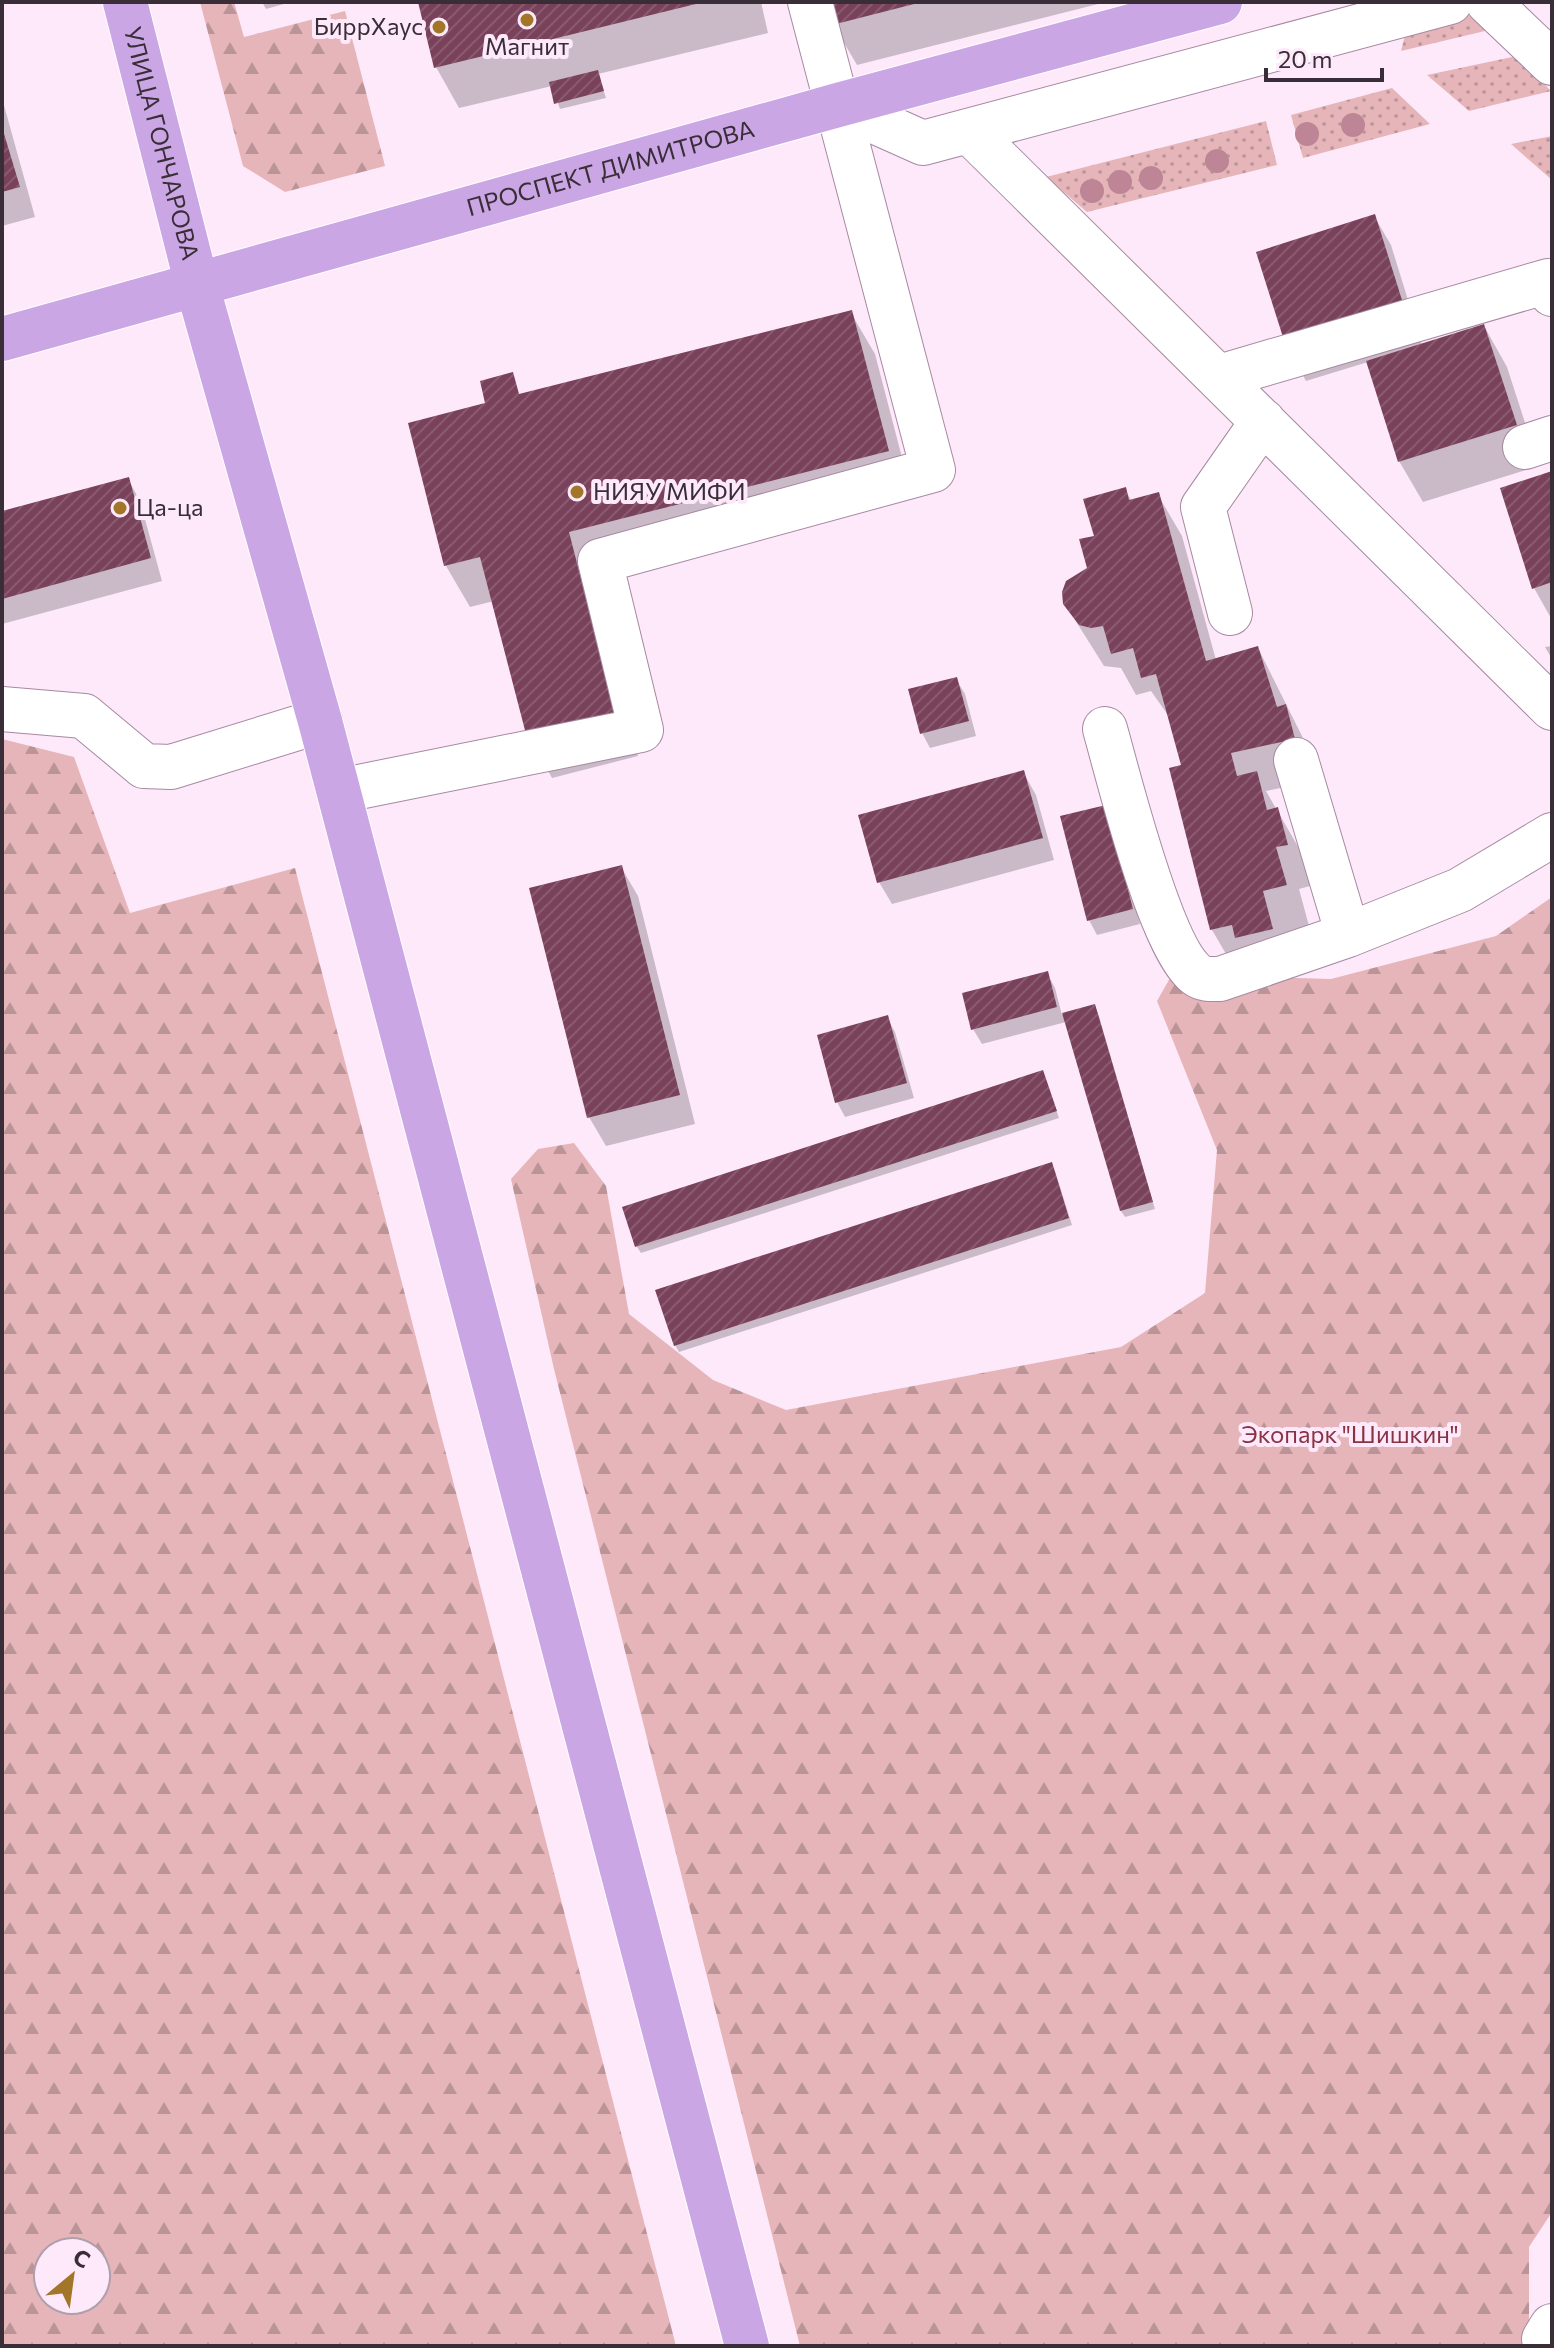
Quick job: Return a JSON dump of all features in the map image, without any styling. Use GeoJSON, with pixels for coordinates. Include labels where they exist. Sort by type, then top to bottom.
{"type":"FeatureCollection","features":[{"type":"Feature","properties":{"kind":"main road","name":"УЛИЦА ГОНЧАРОВА"},"geometry":{"type":"LineString","coordinates":[[125,2],[197,285],[339,791],[747,2346]]}},
{"type":"Feature","properties":{"kind":"main road","name":"ПРОСПЕКТ ДИМИТРОВА"},"geometry":{"type":"LineString","coordinates":[[2,339],[838,105],[1220,2]]}},
{"type":"Feature","properties":{"kind":"lane"},"geometry":{"type":"LineString","coordinates":[[339,791],[641,730],[600,561],[933,470],[810,2]]}},
{"type":"Feature","properties":{"kind":"lane"},"geometry":{"type":"LineString","coordinates":[[838,105],[923,143],[1450,2]]}},
{"type":"Feature","properties":{"kind":"lane"},"geometry":{"type":"LineString","coordinates":[[1488,2],[1552,63]]}},
{"type":"Feature","properties":{"kind":"lane"},"geometry":{"type":"LineString","coordinates":[[969,131],[1552,708]]}},
{"type":"Feature","properties":{"kind":"lane"},"geometry":{"type":"LineString","coordinates":[[1219,377],[1548,281],[1552,294]]}},
{"type":"Feature","properties":{"kind":"lane"},"geometry":{"type":"LineString","coordinates":[[1230,613],[1203,507],[1263,421]]}},
{"type":"Feature","properties":{"kind":"lane"},"geometry":{"type":"LineString","coordinates":[[2,709],[84,716],[144,766],[171,767],[320,721]]}},
{"type":"Feature","properties":{"kind":"lane"},"geometry":{"type":"LineString","coordinates":[[1105,729],[1148,881],[1181,955],[1199,977],[1220,979],[1348,935],[1460,890],[1552,835]]}},
{"type":"Feature","properties":{"kind":"lane"},"geometry":{"type":"LineString","coordinates":[[1296,760],[1348,935]]}},
{"type":"Feature","properties":{"kind":"green space"},"geometry":{"type":"Polygon","coordinates":[[[200,2],[234,2],[244,37],[345,11],[385,166],[285,192],[243,166],[200,2]]]}},
{"type":"Feature","properties":{"kind":"green space"},"geometry":{"type":"Polygon","coordinates":[[[1468,15],[1485,23],[1489,30],[1401,51],[1407,28],[1468,15]]]}},
{"type":"Feature","properties":{"kind":"green space"},"geometry":{"type":"Polygon","coordinates":[[[1517,56],[1551,91],[1469,111],[1427,75],[1517,56]]]}},
{"type":"Feature","properties":{"kind":"green space"},"geometry":{"type":"Polygon","coordinates":[[[1392,88],[1430,124],[1303,158],[1291,115],[1392,88]]]}},
{"type":"Feature","properties":{"kind":"green space"},"geometry":{"type":"Polygon","coordinates":[[[1266,121],[1277,165],[1087,212],[1046,177],[1266,121]]]}},
{"type":"Feature","properties":{"kind":"green space"},"geometry":{"type":"Polygon","coordinates":[[[1552,136],[1552,180],[1511,144],[1552,136]]]}},
{"type":"Feature","properties":{"kind":"green space"},"geometry":{"type":"Polygon","coordinates":[[[2,739],[74,757],[130,913],[295,868],[676,2346],[2,2346],[2,739]]]}},
{"type":"Feature","properties":{"kind":"green space","name":"Экопарк \"Шишкин\""},"geometry":{"type":"Polygon","coordinates":[[[1552,897],[1552,2212],[1529,2247],[1529,2346],[800,2346],[554,1369],[511,1179],[538,1149],[574,1143],[606,1186],[629,1314],[713,1380],[786,1410],[1121,1347],[1205,1293],[1217,1150],[1157,1001],[1179,962],[1230,976],[1331,979],[1496,936],[1552,897]]]}},
{"type":"Feature","properties":{"kind":"building"},"geometry":{"type":"Polygon","coordinates":[[[418,2],[700,2],[700,3],[434,68],[418,2]]]}},
{"type":"Feature","properties":{"kind":"building"},"geometry":{"type":"Polygon","coordinates":[[[826,2],[918,2],[918,3],[832,25],[826,2]]]}},
{"type":"Feature","properties":{"kind":"building"},"geometry":{"type":"Polygon","coordinates":[[[598,70],[604,91],[554,104],[549,82],[598,70]]]}},
{"type":"Feature","properties":{"kind":"building"},"geometry":{"type":"Polygon","coordinates":[[[2,127],[20,187],[2,192],[2,127]]]}},
{"type":"Feature","properties":{"kind":"building"},"geometry":{"type":"Polygon","coordinates":[[[1375,214],[1407,316],[1288,353],[1256,252],[1375,214]]]}},
{"type":"Feature","properties":{"kind":"building","name":"НИЯУ МИФИ"},"geometry":{"type":"Polygon","coordinates":[[[852,310],[889,451],[569,532],[616,715],[527,738],[480,557],[444,566],[408,423],[485,403],[480,381],[513,372],[519,394],[852,310]]]}},
{"type":"Feature","properties":{"kind":"building"},"geometry":{"type":"Polygon","coordinates":[[[1484,324],[1517,425],[1398,462],[1366,361],[1484,324]]]}},
{"type":"Feature","properties":{"kind":"building"},"geometry":{"type":"Polygon","coordinates":[[[1552,471],[1552,582],[1532,589],[1500,488],[1552,471]]]}},
{"type":"Feature","properties":{"kind":"building"},"geometry":{"type":"Polygon","coordinates":[[[129,477],[151,558],[2,599],[2,511],[129,477]]]}},
{"type":"Feature","properties":{"kind":"building"},"geometry":{"type":"Polygon","coordinates":[[[1126,487],[1129,500],[1159,492],[1206,661],[1258,646],[1277,707],[1286,704],[1295,739],[1231,753],[1237,776],[1257,771],[1267,810],[1278,807],[1288,845],[1276,847],[1287,885],[1263,891],[1273,929],[1235,938],[1232,925],[1210,930],[1169,768],[1181,765],[1156,674],[1141,678],[1133,648],[1111,654],[1103,626],[1091,628],[1079,625],[1063,604],[1062,592],[1066,581],[1087,568],[1079,539],[1094,536],[1083,499],[1126,487]]]}},
{"type":"Feature","properties":{"kind":"building"},"geometry":{"type":"Polygon","coordinates":[[[957,677],[969,721],[920,734],[908,689],[957,677]]]}},
{"type":"Feature","properties":{"kind":"building"},"geometry":{"type":"Polygon","coordinates":[[[1024,770],[1043,838],[877,883],[858,815],[1024,770]]]}},
{"type":"Feature","properties":{"kind":"building"},"geometry":{"type":"Polygon","coordinates":[[[1106,805],[1133,909],[1087,921],[1060,816],[1106,805]]]}},
{"type":"Feature","properties":{"kind":"building"},"geometry":{"type":"Polygon","coordinates":[[[622,865],[680,1095],[587,1118],[529,888],[622,865]]]}},
{"type":"Feature","properties":{"kind":"building"},"geometry":{"type":"Polygon","coordinates":[[[1048,971],[1057,1007],[971,1030],[962,993],[1048,971]]]}},
{"type":"Feature","properties":{"kind":"building"},"geometry":{"type":"Polygon","coordinates":[[[1095,1004],[1153,1202],[1120,1211],[1062,1013],[1095,1004]]]}},
{"type":"Feature","properties":{"kind":"building"},"geometry":{"type":"Polygon","coordinates":[[[888,1015],[907,1083],[835,1103],[817,1035],[888,1015]]]}},
{"type":"Feature","properties":{"kind":"building"},"geometry":{"type":"Polygon","coordinates":[[[1043,1070],[1057,1111],[635,1247],[622,1207],[1043,1070]]]}},
{"type":"Feature","properties":{"kind":"building"},"geometry":{"type":"Polygon","coordinates":[[[1052,1162],[1069,1218],[674,1346],[655,1290],[1052,1162]]]}},
{"type":"Feature","properties":{"kind":"place","name":"Магнит"},"geometry":{"type":"Point","coordinates":[527,20]}},
{"type":"Feature","properties":{"kind":"place","name":"БиррХаус"},"geometry":{"type":"Point","coordinates":[439,27]}},
{"type":"Feature","properties":{"kind":"place","name":"НИЯУ МИФИ"},"geometry":{"type":"Point","coordinates":[577,492]}},
{"type":"Feature","properties":{"kind":"place","name":"Ца-ца"},"geometry":{"type":"Point","coordinates":[120,508]}}]}
